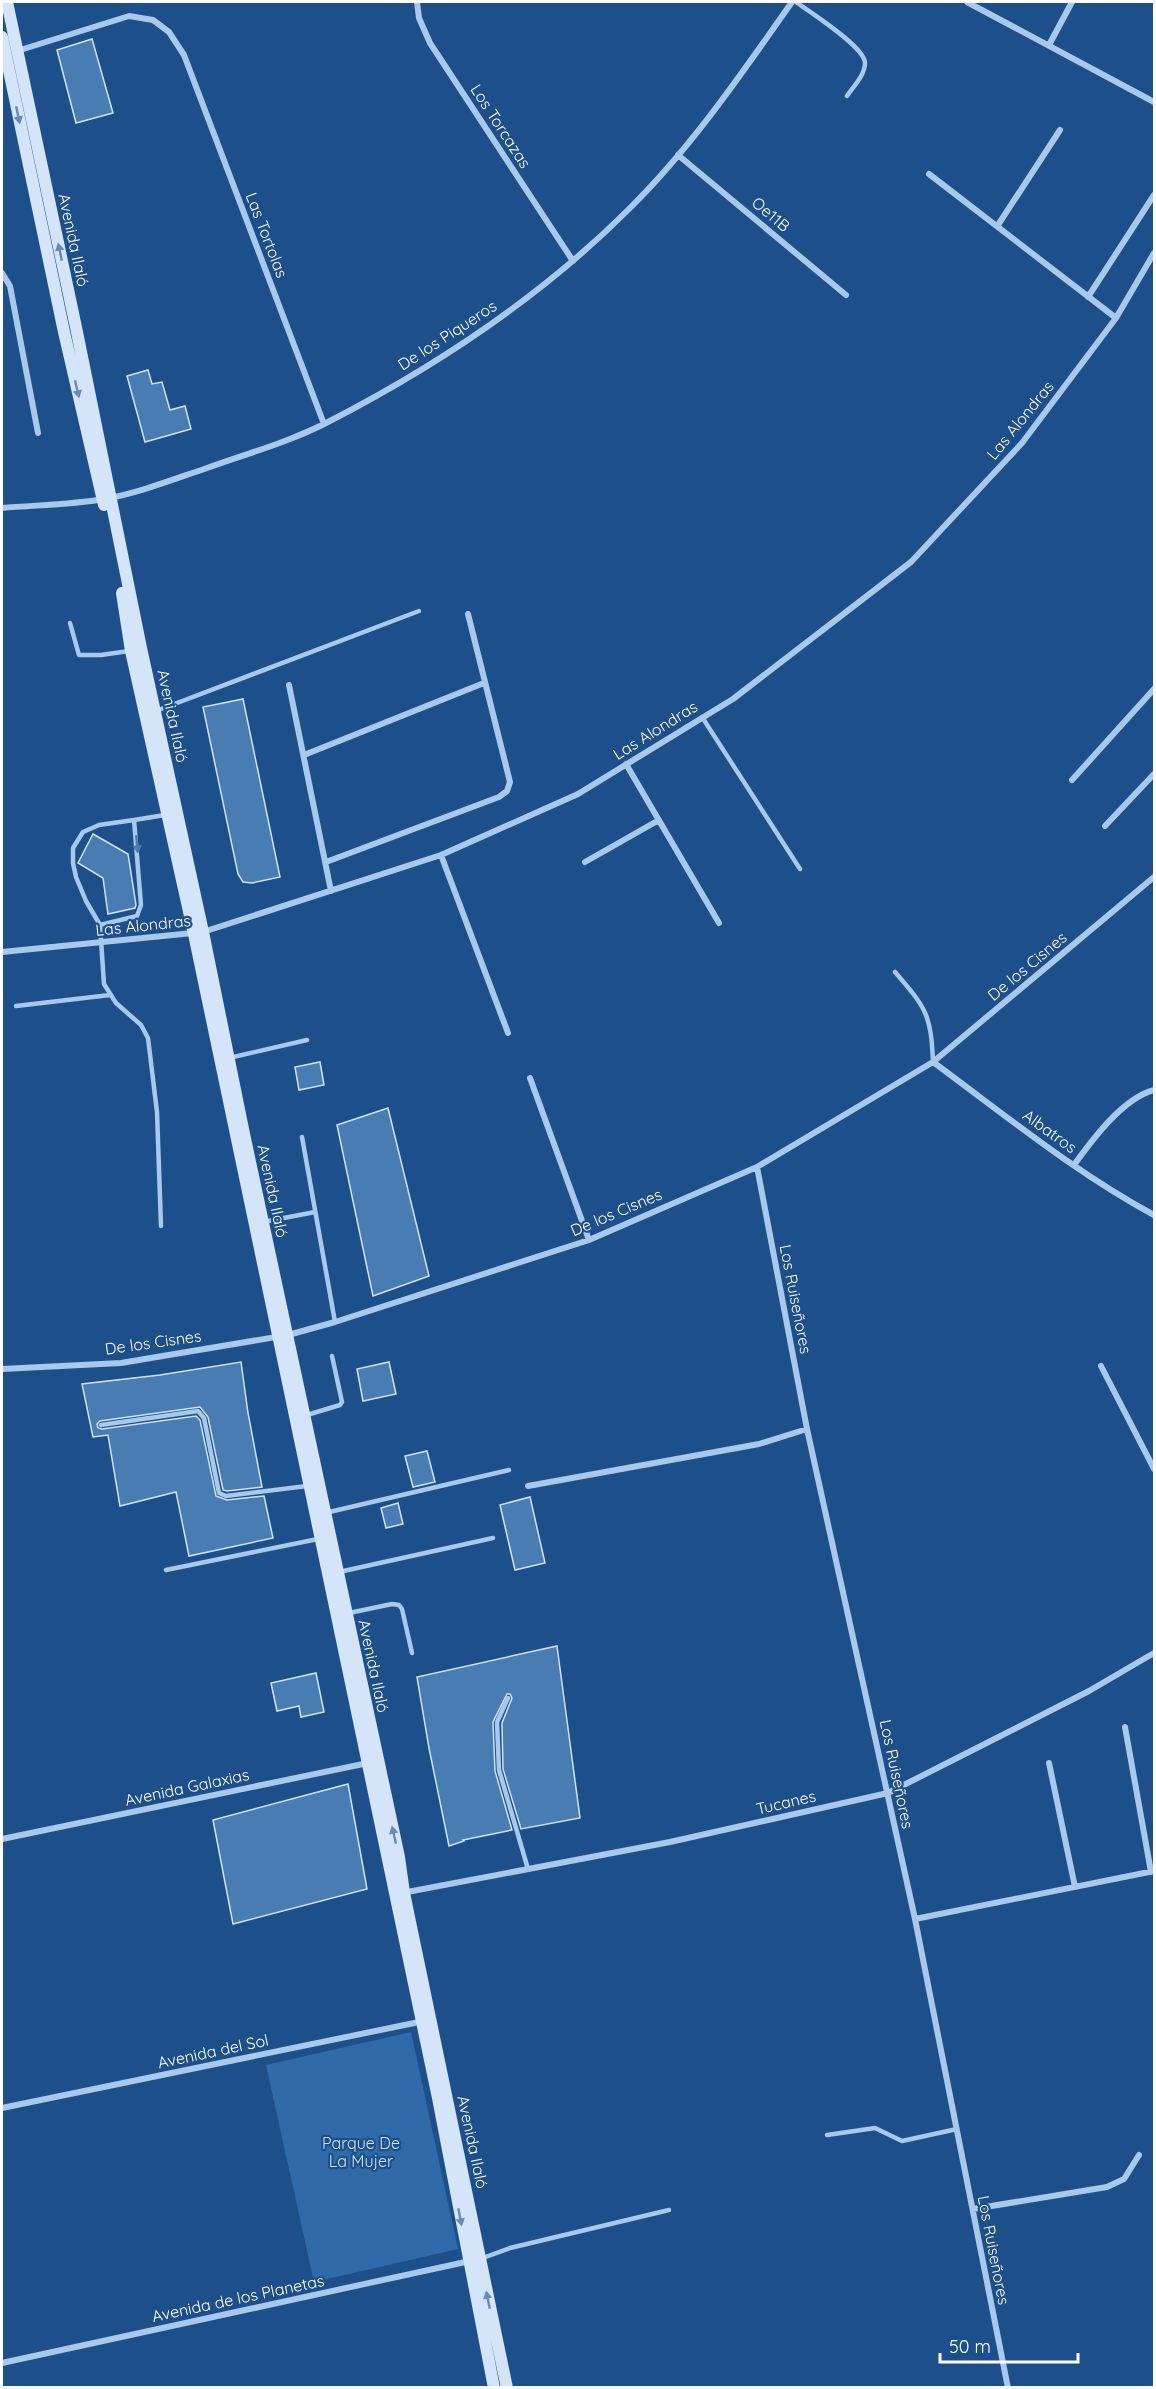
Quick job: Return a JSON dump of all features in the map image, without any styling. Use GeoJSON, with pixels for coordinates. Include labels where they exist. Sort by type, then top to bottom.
{"type":"FeatureCollection","features":[{"type":"Feature","properties":{"kind":"main road","name":"Avenida Ilaló"},"geometry":{"type":"LineString","coordinates":[[7,2],[107,498],[131,651],[168,815],[229,1058],[263,1222],[321,1539],[373,1762],[399,1857],[400,1894],[474,2260],[494,2388]]}},
{"type":"Feature","properties":{"kind":"main road","name":"Avenida Ilaló"},"geometry":{"type":"LineString","coordinates":[[2,37],[64,332],[107,498],[156,711],[199,933],[283,1335],[304,1416],[339,1572],[373,1762]]}},
{"type":"Feature","properties":{"kind":"main road","name":"Avenida Ilaló"},"geometry":{"type":"LineString","coordinates":[[474,2260],[507,2388]]}},
{"type":"Feature","properties":{"kind":"street","name":"Los Torcazas"},"geometry":{"type":"LineString","coordinates":[[417,2],[419,18],[430,43],[573,261]]}},
{"type":"Feature","properties":{"kind":"street","name":"De los Piqueros"},"geometry":{"type":"LineString","coordinates":[[2,508],[107,498],[187,475],[324,424],[415,373],[489,325],[573,261],[630,209],[678,155],[735,82],[792,2]]}},
{"type":"Feature","properties":{"kind":"street"},"geometry":{"type":"LineString","coordinates":[[967,2],[1155,102]]}},
{"type":"Feature","properties":{"kind":"street"},"geometry":{"type":"LineString","coordinates":[[1049,45],[1072,2]]}},
{"type":"Feature","properties":{"kind":"street","name":"Las Tortolas"},"geometry":{"type":"LineString","coordinates":[[17,51],[129,16],[153,20],[169,33],[184,55],[324,424]]}},
{"type":"Feature","properties":{"kind":"street"},"geometry":{"type":"LineString","coordinates":[[998,225],[1060,130]]}},
{"type":"Feature","properties":{"kind":"street","name":"Oe11B"},"geometry":{"type":"LineString","coordinates":[[678,155],[846,295]]}},
{"type":"Feature","properties":{"kind":"street"},"geometry":{"type":"LineString","coordinates":[[929,174],[1116,318]]}},
{"type":"Feature","properties":{"kind":"street"},"geometry":{"type":"LineString","coordinates":[[1088,297],[1155,195]]}},
{"type":"Feature","properties":{"kind":"street","name":"Las Alondras"},"geometry":{"type":"LineString","coordinates":[[2,952],[199,933],[441,855],[578,794],[733,699],[911,562],[1022,443],[1116,318],[1155,253]]}},
{"type":"Feature","properties":{"kind":"street"},"geometry":{"type":"LineString","coordinates":[[2,273],[10,286],[38,434]]}},
{"type":"Feature","properties":{"kind":"street"},"geometry":{"type":"LineString","coordinates":[[326,862],[499,797],[507,791],[510,782],[468,614]]}},
{"type":"Feature","properties":{"kind":"street"},"geometry":{"type":"LineString","coordinates":[[304,755],[484,683]]}},
{"type":"Feature","properties":{"kind":"street"},"geometry":{"type":"LineString","coordinates":[[289,685],[331,891]]}},
{"type":"Feature","properties":{"kind":"street"},"geometry":{"type":"LineString","coordinates":[[1072,780],[1155,689]]}},
{"type":"Feature","properties":{"kind":"street"},"geometry":{"type":"LineString","coordinates":[[626,764],[719,923]]}},
{"type":"Feature","properties":{"kind":"street"},"geometry":{"type":"LineString","coordinates":[[1105,826],[1155,774]]}},
{"type":"Feature","properties":{"kind":"street"},"geometry":{"type":"LineString","coordinates":[[585,862],[659,820]]}},
{"type":"Feature","properties":{"kind":"street"},"geometry":{"type":"LineString","coordinates":[[441,855],[507,1033]]}},
{"type":"Feature","properties":{"kind":"street","name":"De los Cisnes"},"geometry":{"type":"LineString","coordinates":[[2,1369],[121,1363],[283,1335],[335,1322],[589,1240],[757,1167],[933,1062],[1155,877]]}},
{"type":"Feature","properties":{"kind":"street","name":"Albatros"},"geometry":{"type":"LineString","coordinates":[[933,1062],[1074,1165],[1123,1198],[1155,1215]]}},
{"type":"Feature","properties":{"kind":"street"},"geometry":{"type":"LineString","coordinates":[[530,1078],[589,1240]]}},
{"type":"Feature","properties":{"kind":"street"},"geometry":{"type":"LineString","coordinates":[[1074,1165],[1099,1130],[1131,1103],[1147,1092],[1155,1090]]}},
{"type":"Feature","properties":{"kind":"street","name":"Los Ruiseñores"},"geometry":{"type":"LineString","coordinates":[[757,1167],[807,1429],[915,1919],[1008,2388]]}},
{"type":"Feature","properties":{"kind":"street"},"geometry":{"type":"LineString","coordinates":[[1101,1366],[1155,1469]]}},
{"type":"Feature","properties":{"kind":"street"},"geometry":{"type":"LineString","coordinates":[[528,1486],[759,1444],[807,1429]]}},
{"type":"Feature","properties":{"kind":"street","name":"Tucanes"},"geometry":{"type":"LineString","coordinates":[[400,1894],[670,1842],[888,1792],[1089,1691],[1155,1653]]}},
{"type":"Feature","properties":{"kind":"street"},"geometry":{"type":"LineString","coordinates":[[915,1919],[1153,1871],[1125,1727]]}},
{"type":"Feature","properties":{"kind":"street","name":"Avenida Galaxias"},"geometry":{"type":"LineString","coordinates":[[2,1839],[373,1762]]}},
{"type":"Feature","properties":{"kind":"street"},"geometry":{"type":"LineString","coordinates":[[1049,1763],[1075,1887]]}},
{"type":"Feature","properties":{"kind":"street","name":"Avenida del Sol"},"geometry":{"type":"LineString","coordinates":[[2,2109],[426,2020]]}},
{"type":"Feature","properties":{"kind":"street"},"geometry":{"type":"LineString","coordinates":[[973,2209],[1107,2187],[1124,2179],[1139,2155]]}},
{"type":"Feature","properties":{"kind":"street","name":"Avenida de los Planetas"},"geometry":{"type":"LineString","coordinates":[[2,2363],[474,2260]]}},
{"type":"Feature","properties":{"kind":"lane"},"geometry":{"type":"LineString","coordinates":[[796,2],[862,54],[865,63],[863,73],[847,96]]}},
{"type":"Feature","properties":{"kind":"lane"},"geometry":{"type":"LineString","coordinates":[[156,711],[419,611]]}},
{"type":"Feature","properties":{"kind":"lane"},"geometry":{"type":"LineString","coordinates":[[70,623],[79,655],[101,656],[131,651]]}},
{"type":"Feature","properties":{"kind":"lane"},"geometry":{"type":"LineString","coordinates":[[702,717],[800,869]]}},
{"type":"Feature","properties":{"kind":"lane"},"geometry":{"type":"LineString","coordinates":[[161,1226],[157,1112],[148,1038],[141,1025],[110,995],[104,984],[100,925],[76,877],[73,848],[83,832],[99,825],[168,815]]}},
{"type":"Feature","properties":{"kind":"lane"},"geometry":{"type":"LineString","coordinates":[[100,925],[137,916],[141,905],[134,820]]}},
{"type":"Feature","properties":{"kind":"lane"},"geometry":{"type":"LineString","coordinates":[[895,972],[916,996],[927,1014],[931,1031],[933,1062]]}},
{"type":"Feature","properties":{"kind":"lane"},"geometry":{"type":"LineString","coordinates":[[16,1006],[110,995]]}},
{"type":"Feature","properties":{"kind":"lane"},"geometry":{"type":"LineString","coordinates":[[229,1058],[307,1040]]}},
{"type":"Feature","properties":{"kind":"lane"},"geometry":{"type":"LineString","coordinates":[[302,1137],[335,1322]]}},
{"type":"Feature","properties":{"kind":"lane"},"geometry":{"type":"LineString","coordinates":[[263,1222],[315,1212]]}},
{"type":"Feature","properties":{"kind":"lane"},"geometry":{"type":"LineString","coordinates":[[304,1416],[341,1404],[343,1400],[332,1356]]}},
{"type":"Feature","properties":{"kind":"lane"},"geometry":{"type":"LineString","coordinates":[[101,1425],[198,1411],[204,1418],[219,1493],[226,1496],[310,1486]]}},
{"type":"Feature","properties":{"kind":"lane"},"geometry":{"type":"LineString","coordinates":[[326,1512],[509,1470]]}},
{"type":"Feature","properties":{"kind":"lane"},"geometry":{"type":"LineString","coordinates":[[339,1572],[493,1538]]}},
{"type":"Feature","properties":{"kind":"lane"},"geometry":{"type":"LineString","coordinates":[[166,1570],[321,1539]]}},
{"type":"Feature","properties":{"kind":"lane"},"geometry":{"type":"LineString","coordinates":[[346,1614],[392,1604],[399,1605],[402,1609],[412,1653]]}},
{"type":"Feature","properties":{"kind":"lane"},"geometry":{"type":"LineString","coordinates":[[508,1698],[497,1722],[499,1770],[528,1869]]}},
{"type":"Feature","properties":{"kind":"lane"},"geometry":{"type":"LineString","coordinates":[[827,2135],[875,2128],[902,2141],[957,2128]]}},
{"type":"Feature","properties":{"kind":"lane"},"geometry":{"type":"LineString","coordinates":[[474,2260],[510,2248],[669,2210]]}},
{"type":"Feature","properties":{"kind":"green space","name":"Parque De La Mujer"},"geometry":{"type":"Polygon","coordinates":[[[411,2032],[458,2249],[314,2282],[266,2065],[411,2032]]]}},
{"type":"Feature","properties":{"kind":"building"},"geometry":{"type":"Polygon","coordinates":[[[92,39],[113,113],[76,123],[57,50],[92,39]]]}},
{"type":"Feature","properties":{"kind":"building"},"geometry":{"type":"Polygon","coordinates":[[[148,370],[152,384],[162,382],[170,410],[185,406],[191,429],[145,442],[127,376],[148,370]]]}},
{"type":"Feature","properties":{"kind":"building"},"geometry":{"type":"Polygon","coordinates":[[[243,699],[280,877],[252,883],[243,882],[238,874],[203,707],[243,699]]]}},
{"type":"Feature","properties":{"kind":"building"},"geometry":{"type":"Polygon","coordinates":[[[93,834],[128,854],[135,908],[108,914],[103,878],[78,863],[93,834]]]}},
{"type":"Feature","properties":{"kind":"building"},"geometry":{"type":"Polygon","coordinates":[[[320,1062],[324,1085],[299,1090],[295,1067],[320,1062]]]}},
{"type":"Feature","properties":{"kind":"building"},"geometry":{"type":"Polygon","coordinates":[[[388,1108],[429,1276],[373,1296],[337,1125],[388,1108]]]}},
{"type":"Feature","properties":{"kind":"building"},"geometry":{"type":"Polygon","coordinates":[[[241,1362],[262,1487],[223,1490],[208,1417],[200,1407],[100,1421],[97,1424],[98,1428],[102,1429],[196,1416],[200,1420],[216,1496],[227,1500],[264,1496],[273,1538],[189,1556],[176,1492],[120,1506],[108,1435],[93,1437],[82,1384],[241,1362]]]}},
{"type":"Feature","properties":{"kind":"building"},"geometry":{"type":"Polygon","coordinates":[[[389,1362],[396,1394],[363,1401],[357,1369],[389,1362]]]}},
{"type":"Feature","properties":{"kind":"building"},"geometry":{"type":"Polygon","coordinates":[[[427,1451],[435,1482],[413,1487],[405,1456],[427,1451]]]}},
{"type":"Feature","properties":{"kind":"building"},"geometry":{"type":"Polygon","coordinates":[[[530,1497],[545,1563],[515,1570],[500,1505],[530,1497]]]}},
{"type":"Feature","properties":{"kind":"building"},"geometry":{"type":"Polygon","coordinates":[[[398,1503],[403,1524],[386,1528],[381,1508],[398,1503]]]}},
{"type":"Feature","properties":{"kind":"building"},"geometry":{"type":"Polygon","coordinates":[[[557,1646],[580,1818],[521,1829],[503,1769],[502,1723],[512,1698],[510,1694],[507,1694],[493,1722],[495,1771],[512,1830],[463,1840],[449,1846],[417,1677],[557,1646]]]}},
{"type":"Feature","properties":{"kind":"building"},"geometry":{"type":"Polygon","coordinates":[[[316,1673],[324,1712],[301,1717],[299,1706],[277,1711],[271,1683],[316,1673]]]}},
{"type":"Feature","properties":{"kind":"building"},"geometry":{"type":"Polygon","coordinates":[[[348,1784],[367,1889],[233,1924],[213,1820],[348,1784]]]}}]}
